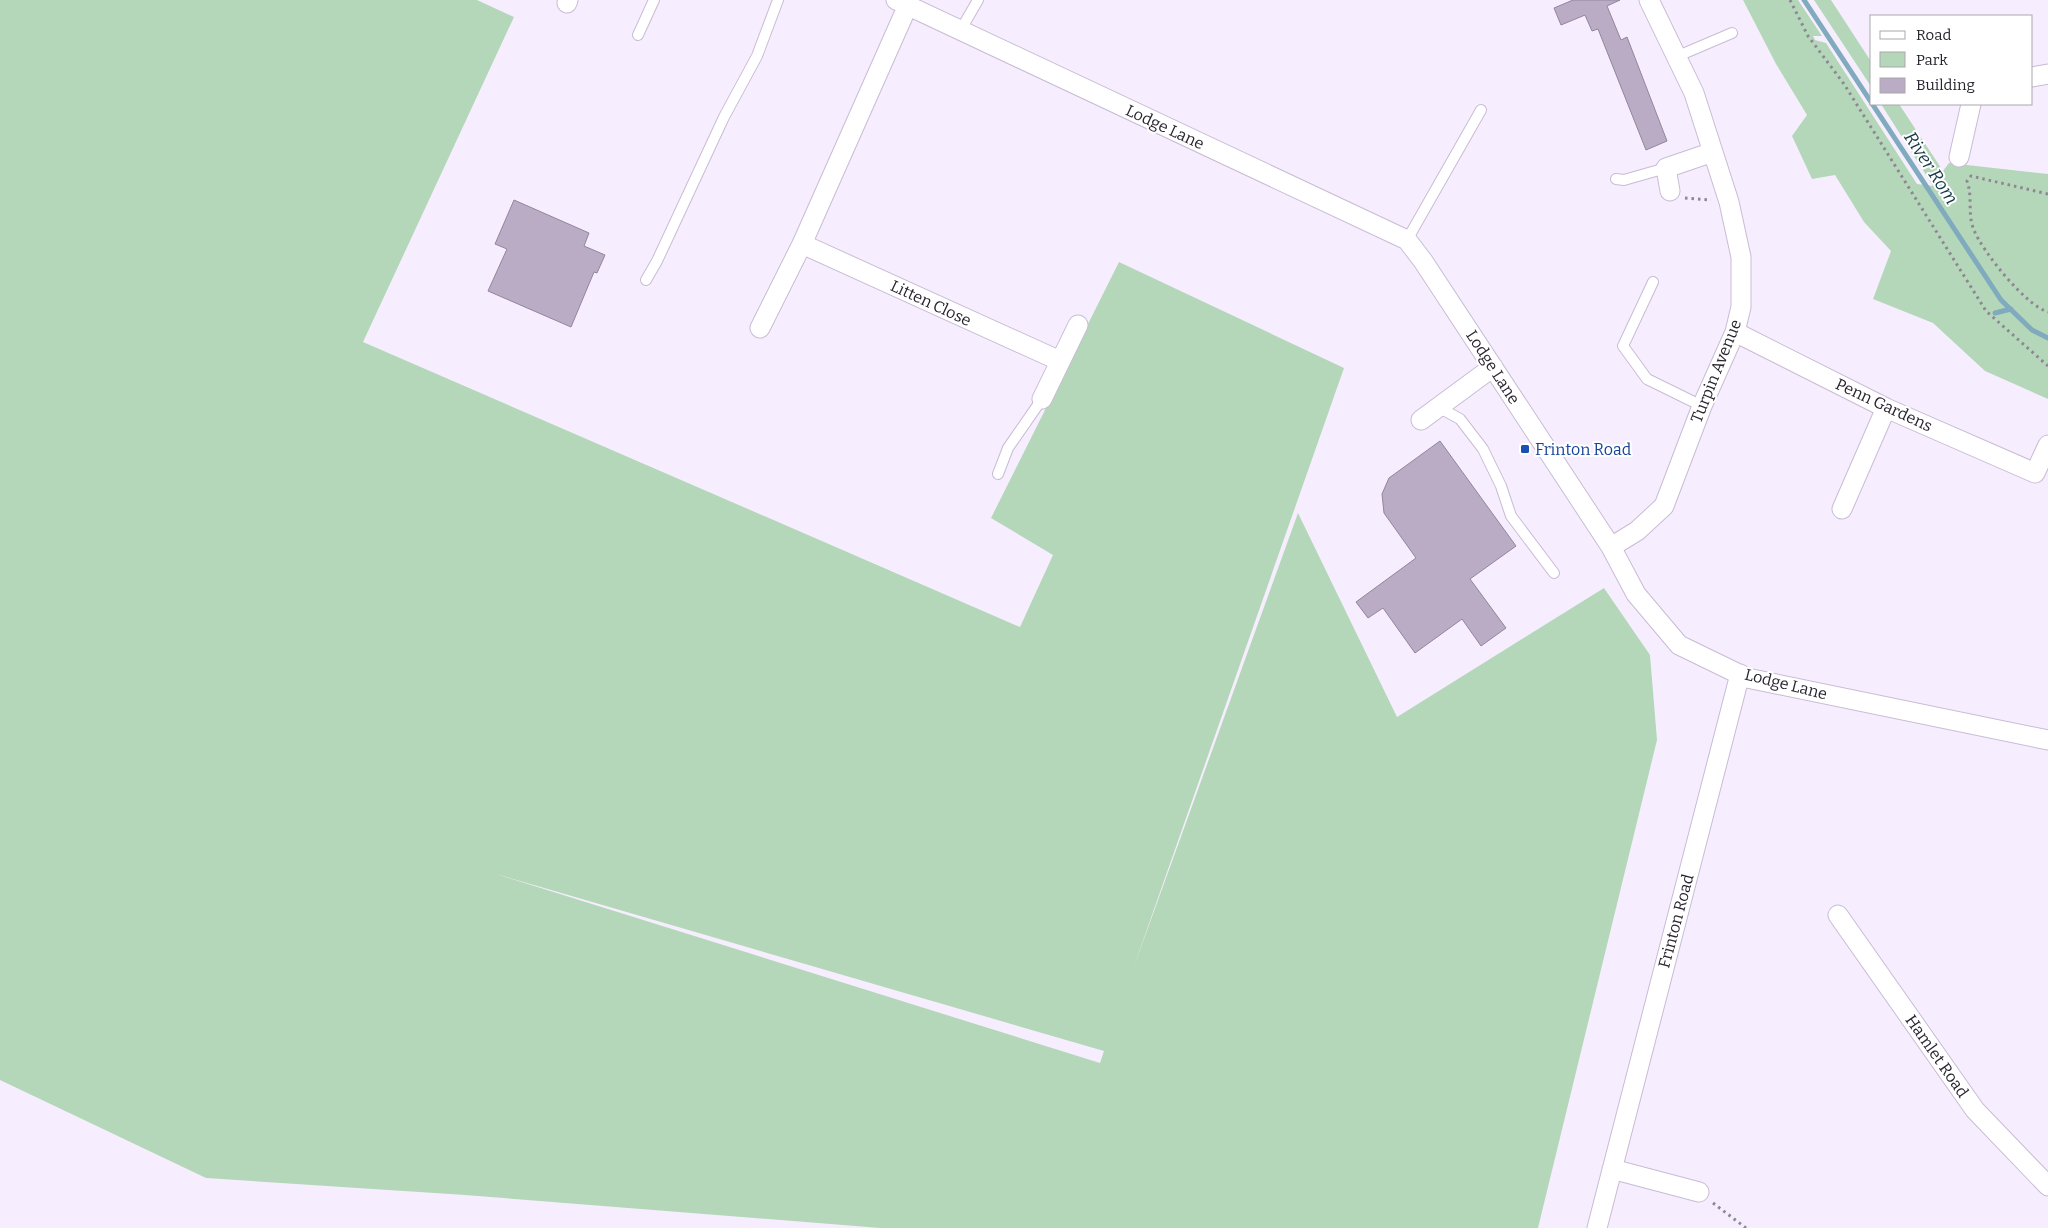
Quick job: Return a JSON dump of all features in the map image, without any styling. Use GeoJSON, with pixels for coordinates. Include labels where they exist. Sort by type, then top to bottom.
{"type":"FeatureCollection","features":[{"type":"Feature","properties":{"kind":"street","name":"Turpin Avenue"},"geometry":{"type":"LineString","coordinates":[[1610,547],[1637,531],[1664,506],[1702,406],[1735,332],[1741,307],[1740,256],[1729,202],[1694,93],[1678,56],[1649,0]]}},
{"type":"Feature","properties":{"kind":"street","name":"Lodge Lane"},"geometry":{"type":"LineString","coordinates":[[902,3],[1407,240],[1610,547],[1636,594],[1679,645],[1747,678],[2048,740]]}},
{"type":"Feature","properties":{"kind":"street"},"geometry":{"type":"LineString","coordinates":[[760,328],[802,244],[902,3]]}},
{"type":"Feature","properties":{"kind":"street"},"geometry":{"type":"LineString","coordinates":[[2033,77],[2048,74]]}},
{"type":"Feature","properties":{"kind":"street"},"geometry":{"type":"LineString","coordinates":[[1959,157],[1971,105]]}},
{"type":"Feature","properties":{"kind":"street"},"geometry":{"type":"LineString","coordinates":[[1676,194],[1666,168],[1713,152]]}},
{"type":"Feature","properties":{"kind":"street","name":"Litten Close"},"geometry":{"type":"LineString","coordinates":[[802,244],[1060,361]]}},
{"type":"Feature","properties":{"kind":"street"},"geometry":{"type":"LineString","coordinates":[[1042,399],[1078,325]]}},
{"type":"Feature","properties":{"kind":"street","name":"Penn Gardens"},"geometry":{"type":"LineString","coordinates":[[1735,332],[1886,408],[2035,473],[2048,445]]}},
{"type":"Feature","properties":{"kind":"street"},"geometry":{"type":"LineString","coordinates":[[1421,420],[1492,367]]}},
{"type":"Feature","properties":{"kind":"street"},"geometry":{"type":"LineString","coordinates":[[1842,509],[1886,408]]}},
{"type":"Feature","properties":{"kind":"street","name":"Frinton Road"},"geometry":{"type":"LineString","coordinates":[[1597,1228],[1740,674]]}},
{"type":"Feature","properties":{"kind":"street","name":"Hamlet Road"},"geometry":{"type":"LineString","coordinates":[[1838,914],[1975,1110],[2048,1186]]}},
{"type":"Feature","properties":{"kind":"street"},"geometry":{"type":"LineString","coordinates":[[1612,1169],[1699,1192]]}},
{"type":"Feature","properties":{"kind":"lane"},"geometry":{"type":"LineString","coordinates":[[638,35],[654,0]]}},
{"type":"Feature","properties":{"kind":"lane"},"geometry":{"type":"LineString","coordinates":[[646,280],[724,117],[757,56],[778,0]]}},
{"type":"Feature","properties":{"kind":"lane"},"geometry":{"type":"LineString","coordinates":[[960,31],[978,0]]}},
{"type":"Feature","properties":{"kind":"lane"},"geometry":{"type":"LineString","coordinates":[[1678,56],[1732,33]]}},
{"type":"Feature","properties":{"kind":"lane"},"geometry":{"type":"LineString","coordinates":[[1407,240],[1481,110]]}},
{"type":"Feature","properties":{"kind":"lane"},"geometry":{"type":"LineString","coordinates":[[1616,179],[1624,180],[1666,168]]}},
{"type":"Feature","properties":{"kind":"lane"},"geometry":{"type":"LineString","coordinates":[[1653,282],[1624,346],[1647,379],[1702,406]]}},
{"type":"Feature","properties":{"kind":"lane"},"geometry":{"type":"LineString","coordinates":[[998,474],[1008,448],[1042,399]]}},
{"type":"Feature","properties":{"kind":"lane"},"geometry":{"type":"LineString","coordinates":[[1438,407],[1460,419],[1483,449],[1501,486],[1512,516],[1554,572]]}},
{"type":"Feature","properties":{"kind":"path"},"geometry":{"type":"LineString","coordinates":[[1790,0],[1808,36],[1850,92],[1986,311],[2048,366]]}},
{"type":"Feature","properties":{"kind":"path"},"geometry":{"type":"LineString","coordinates":[[2048,194],[1971,176],[1966,180],[1971,192],[1973,230],[2023,297],[2040,310],[2048,312]]}},
{"type":"Feature","properties":{"kind":"path"},"geometry":{"type":"LineString","coordinates":[[1676,194],[1729,202]]}},
{"type":"Feature","properties":{"kind":"path"},"geometry":{"type":"LineString","coordinates":[[1699,1192],[1746,1228]]}},
{"type":"Feature","properties":{"kind":"green space"},"geometry":{"type":"Polygon","coordinates":[[[0,0],[477,0],[514,17],[363,342],[1020,627],[1053,555],[991,518],[1119,262],[1344,368],[1132,972],[1298,513],[1397,717],[1604,588],[1650,655],[1657,740],[1538,1228],[880,1228],[465,1195],[206,1178],[0,1080],[0,0]],[[496,874],[1100,1063],[1104,1051],[496,874]]]}},
{"type":"Feature","properties":{"kind":"green space"},"geometry":{"type":"Polygon","coordinates":[[[1743,0],[1798,0],[1822,36],[1813,36],[1815,40],[1826,43],[1917,184],[1933,186],[1882,105],[1900,105],[1943,171],[1949,163],[2048,174],[2048,399],[1985,371],[1933,323],[1873,299],[1891,251],[1864,222],[1835,175],[1812,179],[1792,136],[1807,115],[1776,64],[1743,0]]]}},
{"type":"Feature","properties":{"kind":"green space"},"geometry":{"type":"Polygon","coordinates":[[[1814,0],[1831,0],[1870,60],[1870,85],[1814,0]]]}},
{"type":"Feature","properties":{"kind":"building"},"geometry":{"type":"Polygon","coordinates":[[[1573,0],[1620,0],[1607,6],[1621,40],[1627,37],[1667,141],[1646,150],[1598,29],[1592,31],[1585,15],[1561,25],[1554,8],[1573,0]]]}},
{"type":"Feature","properties":{"kind":"building"},"geometry":{"type":"Polygon","coordinates":[[[514,200],[589,233],[584,246],[605,255],[597,273],[594,272],[571,327],[488,291],[507,249],[495,244],[514,200]]]}},
{"type":"Feature","properties":{"kind":"building"},"geometry":{"type":"Polygon","coordinates":[[[1440,441],[1516,546],[1470,579],[1506,628],[1481,646],[1462,619],[1415,653],[1383,608],[1368,618],[1356,602],[1416,558],[1384,513],[1382,494],[1389,478],[1440,441]]]}},
{"type":"Feature","properties":{"kind":"waterway","name":"River Rom"},"geometry":{"type":"LineString","coordinates":[[1804,0],[1870,101]]}},
{"type":"Feature","properties":{"kind":"waterway","name":"River Rom"},"geometry":{"type":"LineString","coordinates":[[1873,105],[2001,300],[2032,330],[2048,338]]}},
{"type":"Feature","properties":{"kind":"waterway"},"geometry":{"type":"LineString","coordinates":[[1995,313],[2011,309]]}},
{"type":"Feature","properties":{"kind":"place","name":"Frinton Road"},"geometry":{"type":"Point","coordinates":[1525,449]}}]}
